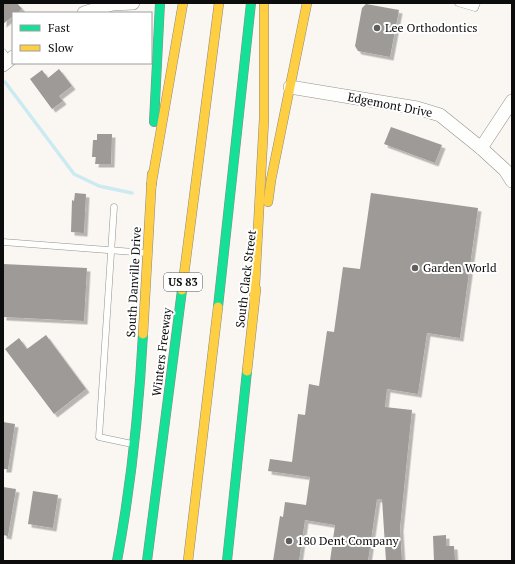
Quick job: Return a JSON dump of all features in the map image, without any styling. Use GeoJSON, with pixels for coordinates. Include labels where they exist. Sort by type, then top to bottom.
{"type":"FeatureCollection","features":[{"type":"Feature","properties":{"kind":"main road","name":"South Danville Drive"},"geometry":{"type":"LineString","coordinates":[[117,561],[126,514],[141,377],[160,3]]}},
{"type":"Feature","properties":{"kind":"main road"},"geometry":{"type":"LineString","coordinates":[[151,187],[183,3]]}},
{"type":"Feature","properties":{"kind":"main road","name":"Winters Freeway"},"geometry":{"type":"LineString","coordinates":[[147,561],[219,3]]}},
{"type":"Feature","properties":{"kind":"main road","name":"US 83"},"geometry":{"type":"LineString","coordinates":[[188,561],[206,416],[251,3]]}},
{"type":"Feature","properties":{"kind":"main road"},"geometry":{"type":"LineString","coordinates":[[254,303],[264,119],[264,3]]}},
{"type":"Feature","properties":{"kind":"main road","name":"South Clack Street"},"geometry":{"type":"LineString","coordinates":[[227,561],[254,303],[272,180],[307,3]]}},
{"type":"Feature","properties":{"kind":"street"},"geometry":{"type":"LineString","coordinates":[[87,12],[111,4],[134,3]]}},
{"type":"Feature","properties":{"kind":"street","name":"Edgemont Drive"},"geometry":{"type":"LineString","coordinates":[[290,87],[417,108],[440,115],[481,148],[505,170],[512,181]]}},
{"type":"Feature","properties":{"kind":"street"},"geometry":{"type":"LineString","coordinates":[[481,148],[512,101]]}},
{"type":"Feature","properties":{"kind":"lane"},"geometry":{"type":"LineString","coordinates":[[458,3],[475,8],[477,3]]}},
{"type":"Feature","properties":{"kind":"lane"},"geometry":{"type":"LineString","coordinates":[[114,207],[99,437],[134,445]]}},
{"type":"Feature","properties":{"kind":"lane"},"geometry":{"type":"LineString","coordinates":[[3,242],[148,253]]}},
{"type":"Feature","properties":{"kind":"building"},"geometry":{"type":"Polygon","coordinates":[[[3,3],[17,3],[22,9],[18,12],[12,12],[12,17],[3,24],[3,3]]]}},
{"type":"Feature","properties":{"kind":"building","name":"Lee Orthodontics"},"geometry":{"type":"Polygon","coordinates":[[[366,4],[399,10],[390,57],[358,51],[355,46],[362,8],[366,4]]]}},
{"type":"Feature","properties":{"kind":"building"},"geometry":{"type":"Polygon","coordinates":[[[59,69],[72,86],[59,96],[63,101],[52,109],[30,79],[42,70],[48,78],[59,69]]]}},
{"type":"Feature","properties":{"kind":"building"},"geometry":{"type":"Polygon","coordinates":[[[391,127],[442,145],[435,163],[384,144],[391,127]]]}},
{"type":"Feature","properties":{"kind":"building"},"geometry":{"type":"Polygon","coordinates":[[[97,134],[112,134],[111,164],[95,164],[96,157],[92,157],[93,140],[97,140],[97,134]]]}},
{"type":"Feature","properties":{"kind":"building"},"geometry":{"type":"Polygon","coordinates":[[[75,193],[86,194],[84,233],[71,232],[72,200],[74,201],[75,193]]]}},
{"type":"Feature","properties":{"kind":"building"},"geometry":{"type":"Polygon","coordinates":[[[371,193],[478,208],[460,338],[427,333],[418,394],[387,389],[385,407],[412,410],[400,528],[402,561],[386,561],[382,499],[377,499],[368,561],[330,561],[335,525],[305,520],[299,561],[273,561],[280,516],[283,517],[285,502],[306,505],[310,477],[268,471],[270,459],[292,462],[298,414],[305,415],[309,384],[319,386],[327,331],[334,332],[343,267],[360,269],[371,193]]]}},
{"type":"Feature","properties":{"kind":"building"},"geometry":{"type":"Polygon","coordinates":[[[3,264],[87,268],[84,321],[3,317],[3,264]]]}},
{"type":"Feature","properties":{"kind":"building"},"geometry":{"type":"Polygon","coordinates":[[[46,335],[86,389],[54,414],[5,349],[19,338],[27,349],[46,335]]]}},
{"type":"Feature","properties":{"kind":"building"},"geometry":{"type":"Polygon","coordinates":[[[3,422],[15,424],[8,469],[3,469],[3,422]]]}},
{"type":"Feature","properties":{"kind":"building"},"geometry":{"type":"Polygon","coordinates":[[[3,487],[16,489],[8,536],[3,535],[3,487]]]}},
{"type":"Feature","properties":{"kind":"building"},"geometry":{"type":"Polygon","coordinates":[[[33,491],[58,495],[53,528],[28,524],[33,491]]]}},
{"type":"Feature","properties":{"kind":"building"},"geometry":{"type":"Polygon","coordinates":[[[446,535],[446,546],[454,546],[455,561],[434,561],[433,536],[446,535]]]}},
{"type":"Feature","properties":{"kind":"waterway"},"geometry":{"type":"LineString","coordinates":[[5,82],[74,174],[99,186],[132,193]]}},
{"type":"Feature","properties":{"kind":"traffic: fast"},"geometry":{"type":"LineString","coordinates":[[154,122],[160,3]]}},
{"type":"Feature","properties":{"kind":"traffic: fast"},"geometry":{"type":"LineString","coordinates":[[218,307],[251,3]]}},
{"type":"Feature","properties":{"kind":"traffic: fast"},"geometry":{"type":"LineString","coordinates":[[147,561],[182,290]]}},
{"type":"Feature","properties":{"kind":"traffic: fast"},"geometry":{"type":"LineString","coordinates":[[117,561],[134,448],[143,334]]}},
{"type":"Feature","properties":{"kind":"traffic: fast"},"geometry":{"type":"LineString","coordinates":[[227,561],[247,371]]}},
{"type":"Feature","properties":{"kind":"traffic: slow"},"geometry":{"type":"LineString","coordinates":[[151,187],[183,3]]}},
{"type":"Feature","properties":{"kind":"traffic: slow"},"geometry":{"type":"LineString","coordinates":[[182,290],[219,3]]}},
{"type":"Feature","properties":{"kind":"traffic: slow"},"geometry":{"type":"LineString","coordinates":[[254,303],[264,119],[264,3]]}},
{"type":"Feature","properties":{"kind":"traffic: slow"},"geometry":{"type":"LineString","coordinates":[[268,202],[271,180],[307,3]]}},
{"type":"Feature","properties":{"kind":"traffic: slow"},"geometry":{"type":"LineString","coordinates":[[143,334],[152,174]]}},
{"type":"Feature","properties":{"kind":"traffic: slow"},"geometry":{"type":"LineString","coordinates":[[247,371],[256,289]]}},
{"type":"Feature","properties":{"kind":"traffic: slow"},"geometry":{"type":"LineString","coordinates":[[188,561],[218,307]]}},
{"type":"Feature","properties":{"kind":"place","name":"Lee Orthodontics"},"geometry":{"type":"Point","coordinates":[377,28]}},
{"type":"Feature","properties":{"kind":"place","name":"Garden World"},"geometry":{"type":"Point","coordinates":[415,268]}},
{"type":"Feature","properties":{"kind":"place","name":"180 Dent Company"},"geometry":{"type":"Point","coordinates":[289,541]}}]}
